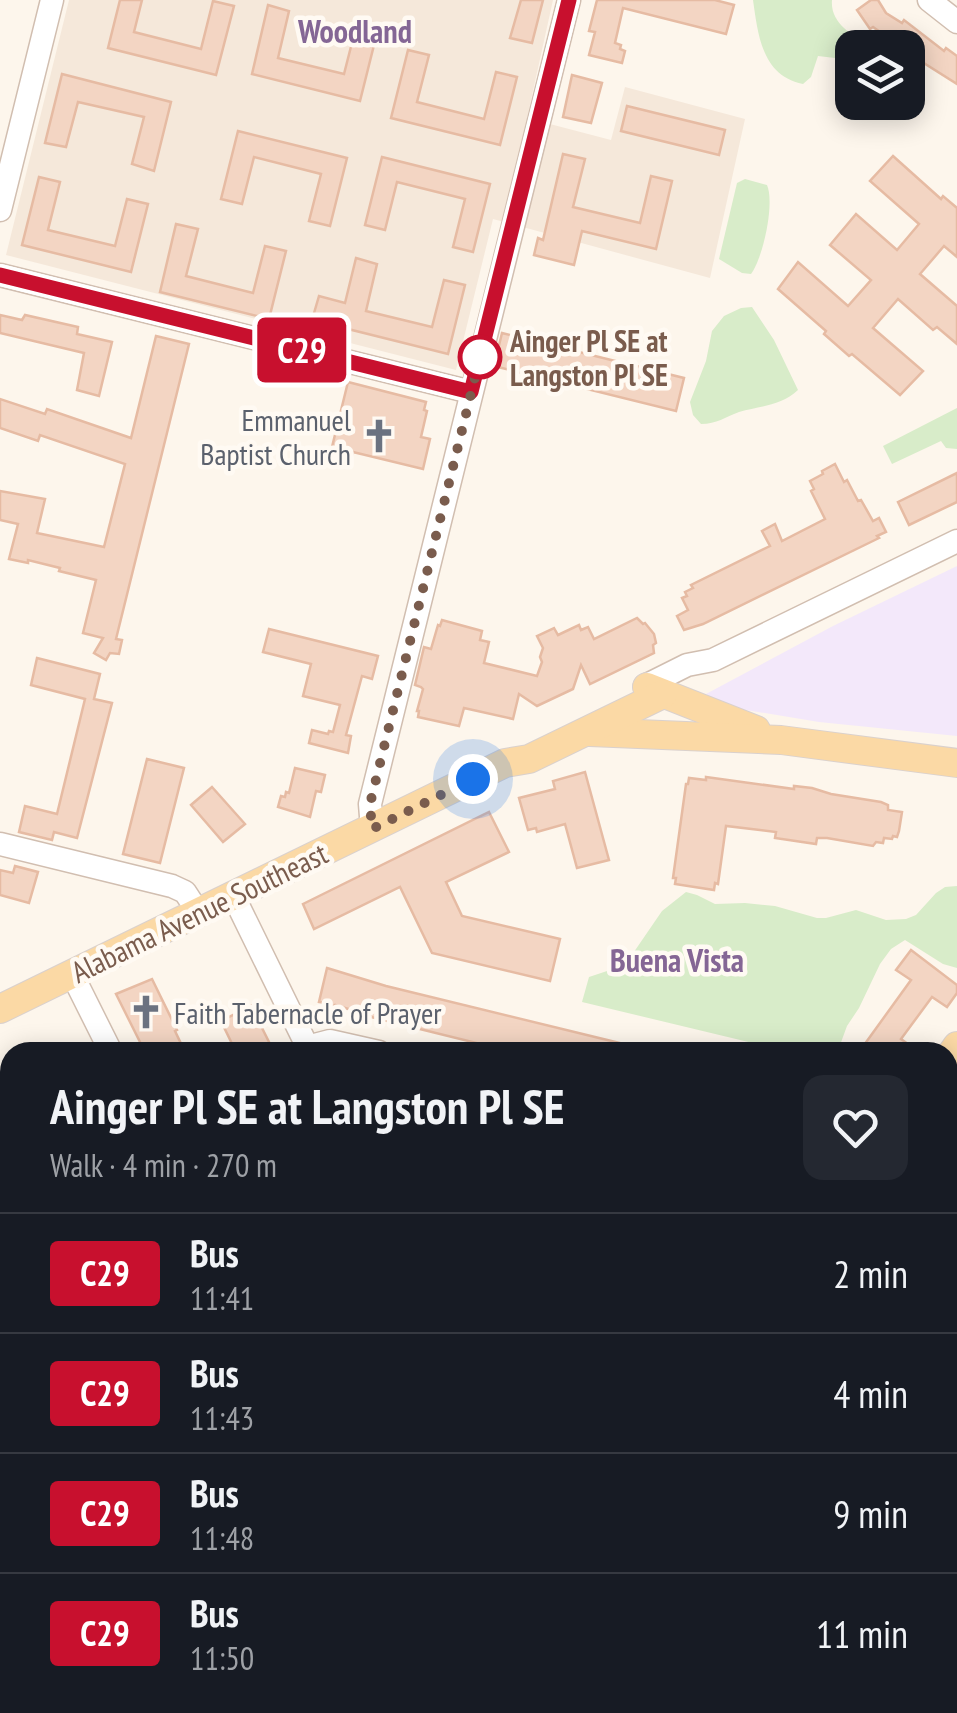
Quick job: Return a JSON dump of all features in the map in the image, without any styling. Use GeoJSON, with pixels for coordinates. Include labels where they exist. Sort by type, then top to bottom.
{"type":"FeatureCollection","features":[{"type":"Feature","properties":{"kind":"main road","name":"Alabama Avenue Southeast"},"geometry":{"type":"LineString","coordinates":[[505,763],[522,746],[654,690],[781,740]]}},
{"type":"Feature","properties":{"kind":"main road","name":"Alabama Avenue Southeast"},"geometry":{"type":"LineString","coordinates":[[0,1009],[505,763],[529,759],[585,732],[654,690]]}},
{"type":"Feature","properties":{"kind":"main road","name":"Alabama Avenue Southeast"},"geometry":{"type":"LineString","coordinates":[[585,732],[781,740],[957,763]]}},
{"type":"Feature","properties":{"kind":"street"},"geometry":{"type":"LineString","coordinates":[[0,210],[52,0]]}},
{"type":"Feature","properties":{"kind":"street"},"geometry":{"type":"LineString","coordinates":[[372,829],[370,804],[569,0]]}},
{"type":"Feature","properties":{"kind":"street"},"geometry":{"type":"LineString","coordinates":[[928,0],[957,22]]}},
{"type":"Feature","properties":{"kind":"street"},"geometry":{"type":"LineString","coordinates":[[0,276],[471,392]]}},
{"type":"Feature","properties":{"kind":"street"},"geometry":{"type":"LineString","coordinates":[[654,690],[694,678],[713,660],[957,541]]}},
{"type":"Feature","properties":{"kind":"street"},"geometry":{"type":"LineString","coordinates":[[0,844],[172,886],[186,892],[198,912]]}},
{"type":"Feature","properties":{"kind":"street"},"geometry":{"type":"LineString","coordinates":[[234,895],[305,1042]]}},
{"type":"Feature","properties":{"kind":"street"},"geometry":{"type":"LineString","coordinates":[[72,974],[106,1042]]}},
{"type":"Feature","properties":{"kind":"shaded area"},"geometry":{"type":"Polygon","coordinates":[[[69,0],[553,0],[527,118],[611,140],[625,87],[745,119],[710,278],[493,219],[456,370],[6,255],[69,0]]]}},
{"type":"Feature","properties":{"kind":"shaded area"},"geometry":{"type":"Polygon","coordinates":[[[957,566],[957,736],[819,722],[728,707],[706,694],[833,626],[957,566]]]}},
{"type":"Feature","properties":{"kind":"green space"},"geometry":{"type":"Polygon","coordinates":[[[753,0],[832,0],[838,22],[847,30],[835,30],[835,58],[818,56],[811,77],[803,84],[789,80],[770,63],[757,27],[753,0]]]}},
{"type":"Feature","properties":{"kind":"green space"},"geometry":{"type":"Polygon","coordinates":[[[745,179],[767,185],[770,204],[760,256],[751,274],[719,259],[737,183],[745,179]]]}},
{"type":"Feature","properties":{"kind":"green space"},"geometry":{"type":"Polygon","coordinates":[[[752,307],[774,340],[798,390],[777,402],[701,424],[693,415],[690,402],[706,361],[712,331],[724,316],[752,307]]]}},
{"type":"Feature","properties":{"kind":"green space"},"geometry":{"type":"Polygon","coordinates":[[[957,408],[957,449],[946,448],[941,441],[892,464],[883,446],[957,408]]]}},
{"type":"Feature","properties":{"kind":"green space"},"geometry":{"type":"Polygon","coordinates":[[[957,886],[957,968],[943,964],[905,940],[891,949],[880,964],[841,1042],[749,1042],[582,1002],[589,977],[625,965],[662,911],[686,892],[715,904],[775,906],[817,918],[856,910],[886,920],[916,915],[945,887],[957,886]]]}},
{"type":"Feature","properties":{"kind":"building"},"geometry":{"type":"Polygon","coordinates":[[[120,0],[142,0],[134,32],[201,49],[213,1],[234,6],[216,75],[108,48],[120,0]]]}},
{"type":"Feature","properties":{"kind":"building"},"geometry":{"type":"Polygon","coordinates":[[[521,0],[543,0],[532,43],[510,38],[521,0]]]}},
{"type":"Feature","properties":{"kind":"building"},"geometry":{"type":"Polygon","coordinates":[[[597,0],[715,0],[734,5],[726,34],[623,8],[615,43],[625,51],[622,63],[589,55],[595,32],[589,31],[597,0]]]}},
{"type":"Feature","properties":{"kind":"building"},"geometry":{"type":"Polygon","coordinates":[[[871,0],[878,0],[886,13],[917,30],[870,29],[857,10],[871,0]]]}},
{"type":"Feature","properties":{"kind":"building"},"geometry":{"type":"Polygon","coordinates":[[[268,5],[289,11],[278,58],[344,74],[356,27],[377,33],[360,101],[252,74],[268,5]]]}},
{"type":"Feature","properties":{"kind":"building"},"geometry":{"type":"Polygon","coordinates":[[[925,36],[957,56],[957,84],[925,64],[925,36]]]}},
{"type":"Feature","properties":{"kind":"building"},"geometry":{"type":"Polygon","coordinates":[[[408,50],[429,55],[417,102],[484,119],[496,72],[517,77],[500,145],[391,118],[408,50]]]}},
{"type":"Feature","properties":{"kind":"building"},"geometry":{"type":"Polygon","coordinates":[[[62,74],[171,102],[154,171],[132,164],[144,117],[78,102],[66,147],[45,143],[62,74]]]}},
{"type":"Feature","properties":{"kind":"building"},"geometry":{"type":"Polygon","coordinates":[[[572,75],[602,83],[591,123],[563,117],[572,75]]]}},
{"type":"Feature","properties":{"kind":"building"},"geometry":{"type":"Polygon","coordinates":[[[627,106],[725,130],[719,155],[621,131],[627,106]]]}},
{"type":"Feature","properties":{"kind":"building"},"geometry":{"type":"Polygon","coordinates":[[[238,131],[347,158],[330,226],[309,221],[321,174],[254,157],[242,204],[221,199],[238,131]]]}},
{"type":"Feature","properties":{"kind":"building"},"geometry":{"type":"Polygon","coordinates":[[[563,154],[585,159],[573,207],[640,223],[651,176],[672,181],[656,249],[582,231],[574,265],[534,255],[538,238],[543,240],[563,154]]]}},
{"type":"Feature","properties":{"kind":"building"},"geometry":{"type":"Polygon","coordinates":[[[893,156],[941,199],[943,196],[957,208],[957,257],[944,246],[920,274],[957,306],[957,344],[937,327],[933,330],[898,299],[873,328],[923,371],[900,395],[852,354],[849,356],[778,289],[798,262],[848,306],[871,280],[830,245],[856,214],[897,250],[919,224],[870,181],[893,156]]]}},
{"type":"Feature","properties":{"kind":"building"},"geometry":{"type":"Polygon","coordinates":[[[382,157],[490,184],[473,252],[453,247],[465,199],[397,182],[385,230],[365,225],[382,157]]]}},
{"type":"Feature","properties":{"kind":"building"},"geometry":{"type":"Polygon","coordinates":[[[39,177],[60,182],[48,230],[115,246],[127,199],[148,204],[131,272],[22,245],[39,177]]]}},
{"type":"Feature","properties":{"kind":"building"},"geometry":{"type":"Polygon","coordinates":[[[176,224],[198,229],[186,276],[253,293],[265,246],[286,251],[269,319],[160,292],[176,224]]]}},
{"type":"Feature","properties":{"kind":"building"},"geometry":{"type":"Polygon","coordinates":[[[356,258],[377,264],[366,311],[432,327],[444,280],[465,285],[448,354],[312,320],[319,296],[345,303],[356,258]]]}},
{"type":"Feature","properties":{"kind":"building"},"geometry":{"type":"Polygon","coordinates":[[[0,315],[22,320],[25,315],[78,327],[77,334],[112,342],[99,396],[77,390],[84,353],[0,333],[0,315]]]}},
{"type":"Feature","properties":{"kind":"building"},"geometry":{"type":"Polygon","coordinates":[[[502,333],[684,378],[676,411],[494,366],[502,333]]]}},
{"type":"Feature","properties":{"kind":"building"},"geometry":{"type":"Polygon","coordinates":[[[156,336],[189,344],[116,639],[122,640],[119,654],[110,653],[106,660],[94,653],[103,638],[83,633],[96,580],[28,560],[9,559],[18,524],[0,520],[0,491],[45,499],[37,533],[104,547],[125,464],[40,435],[38,441],[0,428],[0,399],[45,414],[47,409],[131,438],[156,336]]]}},
{"type":"Feature","properties":{"kind":"building"},"geometry":{"type":"Polygon","coordinates":[[[348,382],[426,402],[421,437],[430,439],[423,469],[353,452],[352,456],[331,451],[348,382]]]}},
{"type":"Feature","properties":{"kind":"building"},"geometry":{"type":"Polygon","coordinates":[[[835,464],[873,521],[879,518],[886,532],[684,630],[677,616],[688,610],[682,598],[693,588],[691,585],[770,546],[762,531],[775,524],[782,541],[825,519],[810,481],[835,464]]]}},
{"type":"Feature","properties":{"kind":"building"},"geometry":{"type":"Polygon","coordinates":[[[957,473],[957,502],[909,525],[898,502],[957,473]]]}},
{"type":"Feature","properties":{"kind":"building"},"geometry":{"type":"Polygon","coordinates":[[[637,618],[654,634],[654,653],[590,684],[581,665],[573,689],[537,706],[519,694],[513,719],[464,708],[459,726],[418,717],[423,689],[415,685],[424,647],[431,649],[442,620],[482,631],[480,640],[489,642],[484,663],[537,676],[543,648],[537,636],[554,628],[558,635],[579,625],[581,630],[588,627],[594,639],[637,618]]]}},
{"type":"Feature","properties":{"kind":"building"},"geometry":{"type":"Polygon","coordinates":[[[269,629],[378,656],[372,679],[362,676],[346,735],[351,736],[348,753],[309,743],[312,730],[333,732],[340,705],[303,696],[311,664],[263,652],[269,629]]]}},
{"type":"Feature","properties":{"kind":"building"},"geometry":{"type":"Polygon","coordinates":[[[37,658],[100,674],[94,699],[112,703],[77,838],[54,832],[52,840],[19,832],[25,806],[57,814],[85,699],[31,685],[37,658]]]}},
{"type":"Feature","properties":{"kind":"building"},"geometry":{"type":"Polygon","coordinates":[[[147,759],[184,768],[160,863],[123,854],[147,759]]]}},
{"type":"Feature","properties":{"kind":"building"},"geometry":{"type":"Polygon","coordinates":[[[295,768],[325,775],[321,792],[316,791],[310,817],[278,807],[281,796],[289,793],[295,768]]]}},
{"type":"Feature","properties":{"kind":"building"},"geometry":{"type":"Polygon","coordinates":[[[585,772],[609,860],[577,868],[565,824],[537,832],[536,828],[528,830],[519,798],[555,789],[553,781],[585,772]]]}},
{"type":"Feature","properties":{"kind":"building"},"geometry":{"type":"Polygon","coordinates":[[[689,778],[812,788],[881,802],[888,805],[888,810],[902,812],[899,831],[897,837],[884,838],[883,843],[873,846],[827,838],[817,838],[816,844],[775,838],[776,832],[726,826],[714,890],[675,884],[686,784],[689,778]]]}},
{"type":"Feature","properties":{"kind":"building"},"geometry":{"type":"Polygon","coordinates":[[[212,787],[245,824],[223,842],[191,805],[212,787]]]}},
{"type":"Feature","properties":{"kind":"building"},"geometry":{"type":"Polygon","coordinates":[[[489,812],[509,852],[446,882],[462,916],[560,939],[550,981],[432,953],[400,887],[314,929],[303,904],[489,812]]]}},
{"type":"Feature","properties":{"kind":"building"},"geometry":{"type":"Polygon","coordinates":[[[15,866],[38,872],[29,903],[0,895],[0,870],[13,873],[15,866]]]}},
{"type":"Feature","properties":{"kind":"building"},"geometry":{"type":"Polygon","coordinates":[[[911,950],[957,985],[957,993],[947,1007],[932,997],[901,1039],[905,1042],[866,1042],[911,980],[896,970],[911,950]]]}},
{"type":"Feature","properties":{"kind":"building"},"geometry":{"type":"Polygon","coordinates":[[[327,968],[615,1042],[473,1042],[319,1002],[327,968]]]}},
{"type":"Feature","properties":{"kind":"building","name":"Faith Tabernacle of Prayer"},"geometry":{"type":"Polygon","coordinates":[[[152,979],[180,1042],[140,1042],[116,994],[152,979]]]}},
{"type":"Feature","properties":{"kind":"building"},"geometry":{"type":"Polygon","coordinates":[[[251,1006],[269,1042],[231,1042],[221,1021],[251,1006]]]}},
{"type":"Feature","properties":{"kind":"bus line","name":"C29"},"geometry":{"type":"LineString","coordinates":[[0,275],[471,392],[569,0]]}},
{"type":"Feature","properties":{"kind":"place","name":"Ainger Pl SE at Langston Pl SE"},"geometry":{"type":"Point","coordinates":[480,357]}},
{"type":"Feature","properties":{"kind":"place","name":"Emmanuel Baptist Church"},"geometry":{"type":"Point","coordinates":[379,436]}},
{"type":"Feature","properties":{"kind":"place","name":"Faith Tabernacle of Prayer"},"geometry":{"type":"Point","coordinates":[146,1012]}},
{"type":"Feature","properties":{"kind":"district","name":"Woodland"},"geometry":{"type":"Point","coordinates":[355,31]}},
{"type":"Feature","properties":{"kind":"district","name":"Buena Vista"},"geometry":{"type":"Point","coordinates":[677,960]}},
{"type":"Feature","properties":{"kind":"route"},"geometry":{"type":"LineString","coordinates":[[473,779],[372,829],[370,804],[480,357]]}}]}
